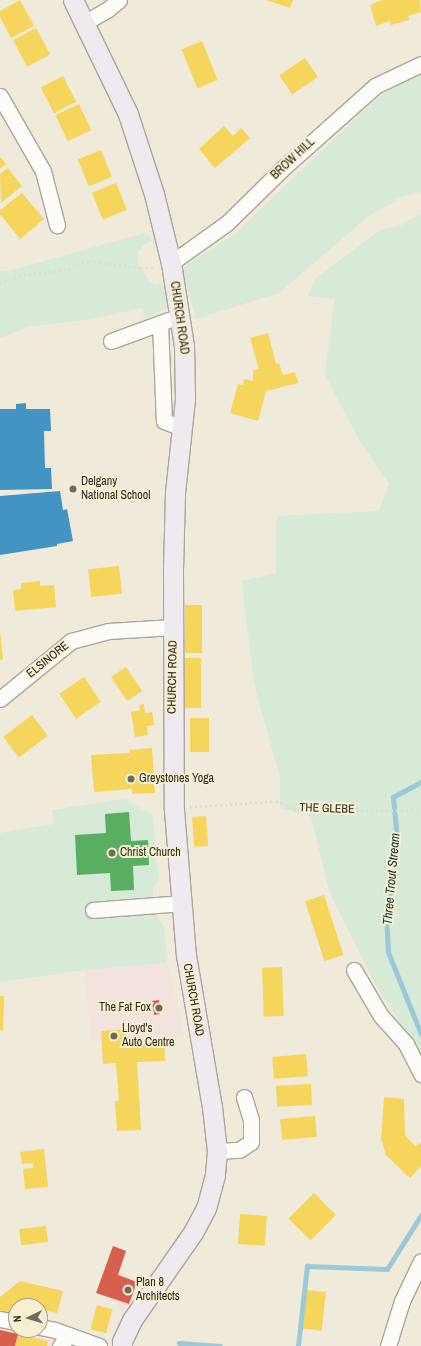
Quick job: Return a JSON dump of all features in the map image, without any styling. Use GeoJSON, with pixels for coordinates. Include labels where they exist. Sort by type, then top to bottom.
{"type":"FeatureCollection","features":[{"type":"Feature","properties":{"kind":"main road","name":"CHURCH ROAD"},"geometry":{"type":"LineString","coordinates":[[73,0],[128,114],[154,194],[171,263],[184,346],[185,399],[175,493],[172,572],[174,627],[174,803],[186,955],[212,1107],[217,1151],[215,1175],[206,1208],[194,1231],[132,1320],[122,1341],[122,1346]]}},
{"type":"Feature","properties":{"kind":"street"},"geometry":{"type":"LineString","coordinates":[[84,23],[108,9],[119,0]]}},
{"type":"Feature","properties":{"kind":"street","name":"BROW HILL"},"geometry":{"type":"LineString","coordinates":[[171,263],[228,223],[282,169],[375,86],[421,64]]}},
{"type":"Feature","properties":{"kind":"street"},"geometry":{"type":"LineString","coordinates":[[0,96],[43,171],[57,225]]}},
{"type":"Feature","properties":{"kind":"street"},"geometry":{"type":"LineString","coordinates":[[111,341],[180,316]]}},
{"type":"Feature","properties":{"kind":"street"},"geometry":{"type":"LineString","coordinates":[[160,323],[164,421],[182,428]]}},
{"type":"Feature","properties":{"kind":"street","name":"ELSINORE"},"geometry":{"type":"LineString","coordinates":[[0,699],[71,641],[108,631],[174,627]]}},
{"type":"Feature","properties":{"kind":"street"},"geometry":{"type":"LineString","coordinates":[[93,910],[182,903]]}},
{"type":"Feature","properties":{"kind":"street"},"geometry":{"type":"LineString","coordinates":[[354,970],[381,1016],[406,1044],[421,1074]]}},
{"type":"Feature","properties":{"kind":"street"},"geometry":{"type":"LineString","coordinates":[[217,1151],[240,1150],[251,1142],[251,1120],[244,1097]]}},
{"type":"Feature","properties":{"kind":"street"},"geometry":{"type":"LineString","coordinates":[[388,1346],[402,1300],[421,1260]]}},
{"type":"Feature","properties":{"kind":"street"},"geometry":{"type":"LineString","coordinates":[[48,1332],[64,1341],[99,1346]]}},
{"type":"Feature","properties":{"kind":"path"},"geometry":{"type":"LineString","coordinates":[[0,283],[24,275],[68,269],[89,261],[141,268],[159,268],[171,263]]}},
{"type":"Feature","properties":{"kind":"path","name":"THE GLEBE"},"geometry":{"type":"LineString","coordinates":[[194,806],[276,802],[301,811],[421,810]]}},
{"type":"Feature","properties":{"kind":"shaded area"},"geometry":{"type":"Polygon","coordinates":[[[167,963],[185,1036],[91,1042],[85,970],[167,963]]]}},
{"type":"Feature","properties":{"kind":"shaded area"},"geometry":{"type":"Polygon","coordinates":[[[120,1273],[143,1281],[120,1314],[113,1295],[120,1273]]]}},
{"type":"Feature","properties":{"kind":"shaded area"},"geometry":{"type":"Polygon","coordinates":[[[0,1327],[8,1329],[8,1338],[44,1338],[68,1344],[70,1346],[0,1346],[0,1327]]]}},
{"type":"Feature","properties":{"kind":"green space"},"geometry":{"type":"Polygon","coordinates":[[[421,74],[421,192],[401,197],[369,216],[279,293],[196,319],[182,268],[234,235],[377,98],[405,81],[421,74]]]}},
{"type":"Feature","properties":{"kind":"green space"},"geometry":{"type":"Polygon","coordinates":[[[421,214],[421,1065],[400,1022],[375,984],[329,891],[311,816],[280,808],[280,777],[254,684],[242,581],[276,573],[277,516],[379,511],[389,484],[358,438],[325,374],[335,299],[308,296],[316,278],[380,230],[402,225],[421,214]]]}},
{"type":"Feature","properties":{"kind":"green space"},"geometry":{"type":"Polygon","coordinates":[[[146,233],[153,241],[145,244],[138,252],[138,263],[149,281],[156,285],[163,284],[168,308],[144,318],[143,308],[84,320],[28,327],[0,338],[0,271],[8,271],[146,233]]]}},
{"type":"Feature","properties":{"kind":"green space"},"geometry":{"type":"Polygon","coordinates":[[[124,799],[152,815],[159,880],[153,887],[153,906],[154,914],[164,926],[167,963],[85,970],[0,982],[0,833],[54,824],[52,810],[124,799]]]}},
{"type":"Feature","properties":{"kind":"building: Homes"},"geometry":{"type":"Polygon","coordinates":[[[20,0],[34,26],[11,38],[0,17],[0,11],[20,0]]]}},
{"type":"Feature","properties":{"kind":"building: Homes"},"geometry":{"type":"Polygon","coordinates":[[[266,0],[293,0],[290,8],[266,0]]]}},
{"type":"Feature","properties":{"kind":"building: Homes"},"geometry":{"type":"Polygon","coordinates":[[[382,0],[420,0],[421,12],[408,16],[409,20],[391,25],[390,21],[376,26],[370,5],[382,0]]]}},
{"type":"Feature","properties":{"kind":"building: Homes"},"geometry":{"type":"Polygon","coordinates":[[[36,28],[50,54],[27,67],[13,40],[36,28]]]}},
{"type":"Feature","properties":{"kind":"building: Homes"},"geometry":{"type":"Polygon","coordinates":[[[202,41],[218,80],[197,88],[182,49],[202,41]]]}},
{"type":"Feature","properties":{"kind":"building: Homes"},"geometry":{"type":"Polygon","coordinates":[[[305,58],[318,77],[292,94],[279,75],[305,58]]]}},
{"type":"Feature","properties":{"kind":"building: Homes"},"geometry":{"type":"Polygon","coordinates":[[[63,76],[76,102],[54,113],[41,87],[63,76]]]}},
{"type":"Feature","properties":{"kind":"building: Homes"},"geometry":{"type":"Polygon","coordinates":[[[79,104],[91,130],[68,141],[55,115],[79,104]]]}},
{"type":"Feature","properties":{"kind":"building: Homes"},"geometry":{"type":"Polygon","coordinates":[[[224,126],[233,136],[241,128],[250,138],[215,168],[199,149],[224,126]]]}},
{"type":"Feature","properties":{"kind":"building: Homes"},"geometry":{"type":"Polygon","coordinates":[[[101,150],[112,177],[89,186],[78,159],[101,150]]]}},
{"type":"Feature","properties":{"kind":"building: Homes"},"geometry":{"type":"Polygon","coordinates":[[[0,157],[6,164],[0,169],[0,157]]]}},
{"type":"Feature","properties":{"kind":"building: Homes"},"geometry":{"type":"Polygon","coordinates":[[[8,168],[22,186],[1,203],[0,174],[8,168]]]}},
{"type":"Feature","properties":{"kind":"building: Homes"},"geometry":{"type":"Polygon","coordinates":[[[116,183],[127,210],[103,220],[92,193],[116,183]]]}},
{"type":"Feature","properties":{"kind":"building: Homes"},"geometry":{"type":"Polygon","coordinates":[[[22,193],[44,219],[20,239],[0,214],[0,210],[22,193]]]}},
{"type":"Feature","properties":{"kind":"building: Homes"},"geometry":{"type":"Polygon","coordinates":[[[268,333],[276,364],[279,363],[283,375],[295,372],[298,383],[266,391],[258,421],[230,413],[238,384],[243,385],[244,379],[253,381],[253,370],[259,369],[250,338],[268,333]]]}},
{"type":"Feature","properties":{"kind":"building: Homes"},"geometry":{"type":"Polygon","coordinates":[[[119,566],[122,594],[91,597],[88,569],[119,566]]]}},
{"type":"Feature","properties":{"kind":"building: Homes"},"geometry":{"type":"Polygon","coordinates":[[[40,581],[40,586],[54,585],[56,607],[15,611],[13,590],[21,589],[21,583],[40,581]]]}},
{"type":"Feature","properties":{"kind":"building: Homes"},"geometry":{"type":"Polygon","coordinates":[[[185,605],[202,605],[202,653],[185,653],[185,605]]]}},
{"type":"Feature","properties":{"kind":"building: Homes"},"geometry":{"type":"Polygon","coordinates":[[[0,631],[3,659],[0,660],[0,631]]]}},
{"type":"Feature","properties":{"kind":"building: Homes"},"geometry":{"type":"Polygon","coordinates":[[[183,658],[201,658],[201,708],[183,708],[183,658]]]}},
{"type":"Feature","properties":{"kind":"building: Homes"},"geometry":{"type":"Polygon","coordinates":[[[126,667],[142,691],[127,701],[111,677],[126,667]]]}},
{"type":"Feature","properties":{"kind":"building: Homes"},"geometry":{"type":"Polygon","coordinates":[[[84,677],[101,702],[76,719],[59,694],[84,677]]]}},
{"type":"Feature","properties":{"kind":"building: Homes"},"geometry":{"type":"Polygon","coordinates":[[[144,704],[145,713],[152,712],[154,725],[147,726],[148,735],[135,737],[131,712],[140,710],[139,705],[144,704]]]}},
{"type":"Feature","properties":{"kind":"building: Homes"},"geometry":{"type":"Polygon","coordinates":[[[32,715],[48,736],[19,757],[3,737],[32,715]]]}},
{"type":"Feature","properties":{"kind":"building: Homes"},"geometry":{"type":"Polygon","coordinates":[[[190,718],[209,718],[209,752],[190,752],[190,718]]]}},
{"type":"Feature","properties":{"kind":"building: Homes"},"geometry":{"type":"Polygon","coordinates":[[[152,748],[155,793],[132,794],[132,789],[94,792],[91,755],[130,753],[129,750],[152,748]]]}},
{"type":"Feature","properties":{"kind":"building: Homes"},"geometry":{"type":"Polygon","coordinates":[[[206,816],[208,846],[194,847],[192,817],[206,816]]]}},
{"type":"Feature","properties":{"kind":"building: Homes"},"geometry":{"type":"Polygon","coordinates":[[[324,895],[343,955],[324,961],[305,901],[324,895]]]}},
{"type":"Feature","properties":{"kind":"building: Homes"},"geometry":{"type":"Polygon","coordinates":[[[282,967],[284,1016],[264,1017],[262,968],[282,967]]]}},
{"type":"Feature","properties":{"kind":"building: Homes"},"geometry":{"type":"Polygon","coordinates":[[[0,996],[4,996],[3,1031],[0,1030],[0,996]]]}},
{"type":"Feature","properties":{"kind":"building: Homes"},"geometry":{"type":"Polygon","coordinates":[[[126,1029],[126,1044],[164,1042],[165,1061],[137,1062],[141,1130],[117,1131],[115,1101],[119,1101],[116,1063],[103,1064],[101,1031],[126,1029]]]}},
{"type":"Feature","properties":{"kind":"building: Homes"},"geometry":{"type":"Polygon","coordinates":[[[306,1054],[308,1076],[274,1079],[272,1057],[306,1054]]]}},
{"type":"Feature","properties":{"kind":"building: Homes"},"geometry":{"type":"Polygon","coordinates":[[[311,1084],[312,1105],[277,1107],[276,1086],[311,1084]]]}},
{"type":"Feature","properties":{"kind":"building: Homes"},"geometry":{"type":"Polygon","coordinates":[[[384,1097],[404,1099],[405,1135],[416,1147],[419,1142],[421,1145],[421,1166],[410,1178],[386,1155],[381,1139],[384,1097]]]}},
{"type":"Feature","properties":{"kind":"building: Homes"},"geometry":{"type":"Polygon","coordinates":[[[315,1116],[317,1137],[282,1140],[280,1119],[315,1116]]]}},
{"type":"Feature","properties":{"kind":"building: Homes"},"geometry":{"type":"Polygon","coordinates":[[[44,1149],[48,1187],[25,1189],[23,1169],[33,1168],[33,1163],[22,1164],[20,1152],[44,1149]]]}},
{"type":"Feature","properties":{"kind":"building: Homes"},"geometry":{"type":"Polygon","coordinates":[[[314,1193],[336,1215],[310,1240],[289,1218],[314,1193]]]}},
{"type":"Feature","properties":{"kind":"building: Homes"},"geometry":{"type":"Polygon","coordinates":[[[240,1214],[267,1216],[265,1246],[238,1244],[240,1214]]]}},
{"type":"Feature","properties":{"kind":"building: Homes"},"geometry":{"type":"Polygon","coordinates":[[[46,1226],[48,1242],[21,1245],[19,1229],[46,1226]]]}},
{"type":"Feature","properties":{"kind":"building: Homes"},"geometry":{"type":"Polygon","coordinates":[[[20,1281],[63,1291],[57,1313],[48,1311],[48,1298],[8,1298],[8,1314],[0,1312],[0,1297],[20,1281]]]}},
{"type":"Feature","properties":{"kind":"building: Homes"},"geometry":{"type":"Polygon","coordinates":[[[307,1290],[326,1292],[322,1331],[303,1329],[307,1290]]]}},
{"type":"Feature","properties":{"kind":"building: Homes"},"geometry":{"type":"Polygon","coordinates":[[[97,1305],[112,1309],[106,1333],[91,1329],[97,1305]]]}},
{"type":"Feature","properties":{"kind":"building: Homes"},"geometry":{"type":"Polygon","coordinates":[[[17,1338],[35,1338],[48,1341],[47,1346],[15,1346],[17,1338]]]}},
{"type":"Feature","properties":{"kind":"building: Shops"},"geometry":{"type":"Polygon","coordinates":[[[159,1000],[160,1014],[154,1015],[152,1001],[159,1000]]]}},
{"type":"Feature","properties":{"kind":"building: Shops"},"geometry":{"type":"Polygon","coordinates":[[[113,1246],[126,1251],[118,1275],[137,1282],[129,1304],[96,1293],[113,1246]]]}},
{"type":"Feature","properties":{"kind":"building: Shops"},"geometry":{"type":"Polygon","coordinates":[[[0,1330],[8,1332],[8,1338],[17,1338],[15,1346],[0,1346],[0,1330]]]}},
{"type":"Feature","properties":{"kind":"building: Schools"},"geometry":{"type":"Polygon","coordinates":[[[26,403],[26,409],[50,409],[51,431],[44,431],[45,468],[51,468],[52,489],[0,490],[0,409],[16,409],[16,404],[26,403]]]}},
{"type":"Feature","properties":{"kind":"building: Schools"},"geometry":{"type":"Polygon","coordinates":[[[60,491],[63,510],[67,509],[73,541],[57,544],[57,546],[0,555],[0,496],[60,491]]]}},
{"type":"Feature","properties":{"kind":"building: Public","name":"Christ Church"},"geometry":{"type":"Polygon","coordinates":[[[129,812],[131,841],[148,840],[149,865],[133,866],[134,890],[111,891],[110,873],[77,875],[75,835],[106,833],[105,814],[129,812]]]}},
{"type":"Feature","properties":{"kind":"waterway","name":"Three Trout Stream"},"geometry":{"type":"LineString","coordinates":[[421,782],[393,797],[397,839],[394,870],[386,915],[388,952],[421,1034]]}},
{"type":"Feature","properties":{"kind":"waterway"},"geometry":{"type":"LineString","coordinates":[[298,1346],[307,1266],[387,1269],[421,1215]]}},
{"type":"Feature","properties":{"kind":"waterway"},"geometry":{"type":"LineString","coordinates":[[179,1343],[220,1346]]}},
{"type":"Feature","properties":{"kind":"place","name":"Delgany National School"},"geometry":{"type":"Point","coordinates":[73,489]}},
{"type":"Feature","properties":{"kind":"place","name":"Greystones Yoga"},"geometry":{"type":"Point","coordinates":[131,779]}},
{"type":"Feature","properties":{"kind":"place","name":"Christ Church"},"geometry":{"type":"Point","coordinates":[112,853]}},
{"type":"Feature","properties":{"kind":"place","name":"The Fat Fox"},"geometry":{"type":"Point","coordinates":[159,1008]}},
{"type":"Feature","properties":{"kind":"place","name":"Lloyd's Auto Centre"},"geometry":{"type":"Point","coordinates":[114,1036]}},
{"type":"Feature","properties":{"kind":"place","name":"Plan 8 Architects"},"geometry":{"type":"Point","coordinates":[128,1290]}}]}
